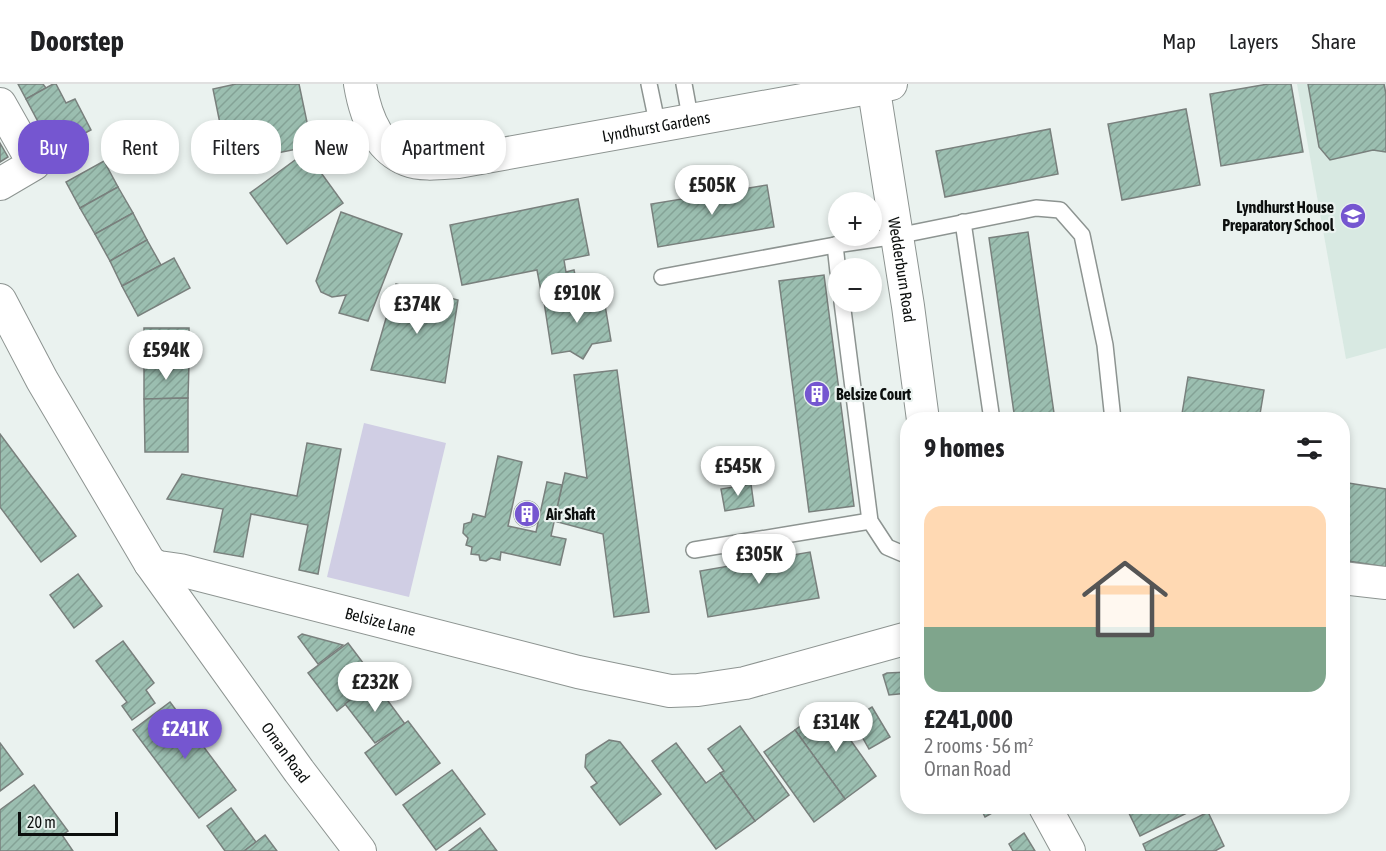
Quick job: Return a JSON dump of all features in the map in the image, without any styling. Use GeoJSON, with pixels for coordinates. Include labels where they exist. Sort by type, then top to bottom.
{"type":"FeatureCollection","features":[{"type":"Feature","properties":{"kind":"street","name":"Lyndhurst Gardens"},"geometry":{"type":"LineString","coordinates":[[360,84],[374,130],[389,149],[408,161],[416,162],[458,162],[691,122],[879,85]]}},
{"type":"Feature","properties":{"kind":"street","name":"Wedderburn Road"},"geometry":{"type":"LineString","coordinates":[[879,85],[922,412]]}},
{"type":"Feature","properties":{"kind":"street"},"geometry":{"type":"LineString","coordinates":[[0,104],[34,164],[0,184]]}},
{"type":"Feature","properties":{"kind":"street"},"geometry":{"type":"LineString","coordinates":[[0,300],[42,380],[150,562]]}},
{"type":"Feature","properties":{"kind":"street","name":"Belsize Lane"},"geometry":{"type":"LineString","coordinates":[[150,562],[159,567],[578,672],[670,691],[698,690],[745,683],[900,640]]}},
{"type":"Feature","properties":{"kind":"street","name":"Ornan Road"},"geometry":{"type":"LineString","coordinates":[[150,562],[299,771],[360,851]]}},
{"type":"Feature","properties":{"kind":"street"},"geometry":{"type":"LineString","coordinates":[[1350,579],[1386,583]]}},
{"type":"Feature","properties":{"kind":"street"},"geometry":{"type":"LineString","coordinates":[[1050,814],[1069,851]]}},
{"type":"Feature","properties":{"kind":"lane"},"geometry":{"type":"LineString","coordinates":[[649,84],[658,127]]}},
{"type":"Feature","properties":{"kind":"lane"},"geometry":{"type":"LineString","coordinates":[[684,84],[691,122]]}},
{"type":"Feature","properties":{"kind":"lane"},"geometry":{"type":"LineString","coordinates":[[882,238],[1036,208],[1060,210],[1082,235],[1105,345],[1112,412]]}},
{"type":"Feature","properties":{"kind":"lane"},"geometry":{"type":"LineString","coordinates":[[963,222],[991,412]]}},
{"type":"Feature","properties":{"kind":"lane"},"geometry":{"type":"LineString","coordinates":[[662,277],[830,246]]}},
{"type":"Feature","properties":{"kind":"lane"},"geometry":{"type":"LineString","coordinates":[[843,312],[870,521],[887,547],[900,553]]}},
{"type":"Feature","properties":{"kind":"lane"},"geometry":{"type":"LineString","coordinates":[[694,550],[870,521]]}},
{"type":"Feature","properties":{"kind":"shaded area","name":"Lyndhurst House Preparatory School"},"geometry":{"type":"Polygon","coordinates":[[[1297,84],[1386,84],[1386,348],[1346,359],[1297,84]]]}},
{"type":"Feature","properties":{"kind":"shaded area"},"geometry":{"type":"Polygon","coordinates":[[[364,423],[446,443],[409,597],[327,577],[364,423]]]}},
{"type":"Feature","properties":{"kind":"building"},"geometry":{"type":"Polygon","coordinates":[[[18,84],[43,84],[46,88],[26,99],[18,84]]]}},
{"type":"Feature","properties":{"kind":"building"},"geometry":{"type":"Polygon","coordinates":[[[56,84],[66,103],[75,99],[86,120],[37,120],[26,99],[56,84]]]}},
{"type":"Feature","properties":{"kind":"building"},"geometry":{"type":"Polygon","coordinates":[[[236,84],[299,84],[307,120],[293,120],[293,150],[281,152],[281,120],[219,120],[213,89],[236,84]]]}},
{"type":"Feature","properties":{"kind":"building"},"geometry":{"type":"Polygon","coordinates":[[[1268,84],[1291,84],[1303,152],[1221,166],[1210,94],[1268,84]]]}},
{"type":"Feature","properties":{"kind":"building"},"geometry":{"type":"Polygon","coordinates":[[[1308,84],[1384,84],[1386,152],[1373,150],[1330,160],[1319,147],[1308,84]]]}},
{"type":"Feature","properties":{"kind":"building"},"geometry":{"type":"Polygon","coordinates":[[[1186,109],[1200,185],[1122,200],[1108,124],[1186,109]]]}},
{"type":"Feature","properties":{"kind":"building"},"geometry":{"type":"Polygon","coordinates":[[[1050,129],[1058,174],[945,197],[936,151],[1050,129]]]}},
{"type":"Feature","properties":{"kind":"building"},"geometry":{"type":"Polygon","coordinates":[[[0,143],[8,157],[0,162],[0,143]]]}},
{"type":"Feature","properties":{"kind":"building"},"geometry":{"type":"Polygon","coordinates":[[[293,162],[293,174],[322,174],[343,203],[287,244],[250,193],[276,174],[281,174],[281,170],[293,162]]]}},
{"type":"Feature","properties":{"kind":"building"},"geometry":{"type":"Polygon","coordinates":[[[101,163],[101,174],[111,174],[118,187],[80,208],[66,182],[80,174],[89,174],[89,169],[101,163]]]}},
{"type":"Feature","properties":{"kind":"building"},"geometry":{"type":"Polygon","coordinates":[[[767,185],[774,227],[658,247],[651,204],[767,185]]]}},
{"type":"Feature","properties":{"kind":"building"},"geometry":{"type":"Polygon","coordinates":[[[118,187],[133,213],[95,234],[80,208],[118,187]]]}},
{"type":"Feature","properties":{"kind":"building"},"geometry":{"type":"Polygon","coordinates":[[[578,199],[589,255],[564,260],[566,272],[574,270],[579,294],[543,302],[537,270],[462,285],[450,225],[578,199]]]}},
{"type":"Feature","properties":{"kind":"building"},"geometry":{"type":"Polygon","coordinates":[[[341,212],[402,234],[368,321],[339,313],[346,295],[332,297],[321,292],[316,281],[341,212]]]}},
{"type":"Feature","properties":{"kind":"building"},"geometry":{"type":"Polygon","coordinates":[[[133,213],[147,240],[110,261],[95,234],[133,213]]]}},
{"type":"Feature","properties":{"kind":"building"},"geometry":{"type":"Polygon","coordinates":[[[1028,232],[1054,412],[1014,412],[989,238],[1028,232]]]}},
{"type":"Feature","properties":{"kind":"building"},"geometry":{"type":"Polygon","coordinates":[[[147,240],[161,265],[122,286],[110,261],[147,240]]]}},
{"type":"Feature","properties":{"kind":"building"},"geometry":{"type":"Polygon","coordinates":[[[174,258],[190,288],[138,316],[122,286],[174,258]]]}},
{"type":"Feature","properties":{"kind":"building","name":"Belsize Court"},"geometry":{"type":"Polygon","coordinates":[[[824,275],[854,506],[809,512],[779,281],[824,275]]]}},
{"type":"Feature","properties":{"kind":"building"},"geometry":{"type":"Polygon","coordinates":[[[396,284],[458,300],[445,383],[371,370],[396,284]]]}},
{"type":"Feature","properties":{"kind":"building"},"geometry":{"type":"Polygon","coordinates":[[[603,293],[611,341],[592,344],[583,359],[570,351],[552,354],[544,302],[603,293]]]}},
{"type":"Feature","properties":{"kind":"building"},"geometry":{"type":"Polygon","coordinates":[[[144,328],[189,328],[189,363],[144,363],[144,328]]]}},
{"type":"Feature","properties":{"kind":"building"},"geometry":{"type":"Polygon","coordinates":[[[144,363],[189,363],[188,398],[144,399],[144,363]]]}},
{"type":"Feature","properties":{"kind":"building"},"geometry":{"type":"Polygon","coordinates":[[[617,370],[649,612],[614,617],[603,534],[554,521],[565,473],[587,478],[574,375],[617,370]]]}},
{"type":"Feature","properties":{"kind":"building"},"geometry":{"type":"Polygon","coordinates":[[[1188,377],[1264,390],[1260,412],[1182,412],[1188,377]]]}},
{"type":"Feature","properties":{"kind":"building"},"geometry":{"type":"Polygon","coordinates":[[[188,398],[188,452],[145,452],[144,399],[188,398]]]}},
{"type":"Feature","properties":{"kind":"building"},"geometry":{"type":"Polygon","coordinates":[[[0,434],[76,536],[41,562],[0,507],[0,434]]]}},
{"type":"Feature","properties":{"kind":"building"},"geometry":{"type":"Polygon","coordinates":[[[307,443],[341,449],[318,574],[299,570],[308,525],[251,514],[243,557],[214,552],[223,509],[167,499],[182,474],[297,496],[307,443]]]}},
{"type":"Feature","properties":{"kind":"building"},"geometry":{"type":"Polygon","coordinates":[[[498,456],[522,462],[508,526],[536,532],[547,482],[562,485],[551,536],[566,539],[560,565],[501,552],[500,560],[491,558],[486,561],[480,560],[479,555],[471,554],[472,547],[466,545],[468,538],[463,533],[464,524],[471,522],[473,514],[485,517],[498,456]]]}},
{"type":"Feature","properties":{"kind":"building"},"geometry":{"type":"Polygon","coordinates":[[[1350,483],[1386,489],[1386,567],[1350,561],[1350,483]]]}},
{"type":"Feature","properties":{"kind":"building"},"geometry":{"type":"Polygon","coordinates":[[[751,484],[754,506],[725,511],[721,489],[751,484]]]}},
{"type":"Feature","properties":{"kind":"building","name":"Air Shaft"},"geometry":{"type":"Polygon","coordinates":[[[527,501],[536,505],[540,514],[536,523],[527,527],[518,523],[514,514],[518,505],[527,501]]]}},
{"type":"Feature","properties":{"kind":"building"},"geometry":{"type":"Polygon","coordinates":[[[810,552],[819,598],[708,617],[700,571],[810,552]]]}},
{"type":"Feature","properties":{"kind":"building"},"geometry":{"type":"Polygon","coordinates":[[[78,574],[102,606],[74,628],[50,595],[78,574]]]}},
{"type":"Feature","properties":{"kind":"building"},"geometry":{"type":"Polygon","coordinates":[[[302,634],[343,645],[318,664],[298,637],[302,634]]]}},
{"type":"Feature","properties":{"kind":"building"},"geometry":{"type":"Polygon","coordinates":[[[123,641],[154,683],[146,690],[155,703],[132,720],[122,706],[127,702],[96,661],[123,641]]]}},
{"type":"Feature","properties":{"kind":"building"},"geometry":{"type":"Polygon","coordinates":[[[348,643],[376,680],[337,711],[308,673],[348,643]]]}},
{"type":"Feature","properties":{"kind":"building"},"geometry":{"type":"Polygon","coordinates":[[[900,672],[900,694],[889,695],[883,675],[900,672]]]}},
{"type":"Feature","properties":{"kind":"building"},"geometry":{"type":"Polygon","coordinates":[[[374,682],[405,724],[375,743],[345,704],[374,682]]]}},
{"type":"Feature","properties":{"kind":"building"},"geometry":{"type":"Polygon","coordinates":[[[170,702],[236,790],[199,818],[133,730],[170,702]]]}},
{"type":"Feature","properties":{"kind":"building"},"geometry":{"type":"Polygon","coordinates":[[[827,707],[876,776],[845,799],[795,730],[827,707]]]}},
{"type":"Feature","properties":{"kind":"building"},"geometry":{"type":"Polygon","coordinates":[[[872,707],[890,737],[869,749],[852,719],[872,707]]]}},
{"type":"Feature","properties":{"kind":"building"},"geometry":{"type":"Polygon","coordinates":[[[408,721],[440,763],[396,795],[365,753],[408,721]]]}},
{"type":"Feature","properties":{"kind":"building"},"geometry":{"type":"Polygon","coordinates":[[[740,726],[789,795],[755,821],[720,773],[724,771],[708,749],[740,726]]]}},
{"type":"Feature","properties":{"kind":"building"},"geometry":{"type":"Polygon","coordinates":[[[795,730],[845,799],[814,822],[764,752],[795,730]]]}},
{"type":"Feature","properties":{"kind":"building"},"geometry":{"type":"Polygon","coordinates":[[[609,740],[620,742],[661,794],[620,825],[591,787],[597,783],[585,767],[586,755],[609,740]]]}},
{"type":"Feature","properties":{"kind":"building"},"geometry":{"type":"Polygon","coordinates":[[[0,743],[23,774],[0,791],[0,743]]]}},
{"type":"Feature","properties":{"kind":"building"},"geometry":{"type":"Polygon","coordinates":[[[676,743],[706,783],[720,773],[755,821],[716,849],[652,761],[676,743]]]}},
{"type":"Feature","properties":{"kind":"building"},"geometry":{"type":"Polygon","coordinates":[[[452,770],[485,814],[436,850],[403,805],[452,770]]]}},
{"type":"Feature","properties":{"kind":"building"},"geometry":{"type":"Polygon","coordinates":[[[34,785],[68,831],[62,835],[73,851],[0,851],[0,810],[34,785]]]}},
{"type":"Feature","properties":{"kind":"building"},"geometry":{"type":"Polygon","coordinates":[[[231,808],[256,842],[244,851],[225,851],[207,826],[231,808]]]}},
{"type":"Feature","properties":{"kind":"building"},"geometry":{"type":"Polygon","coordinates":[[[1129,814],[1185,814],[1140,836],[1129,814]]]}},
{"type":"Feature","properties":{"kind":"building"},"geometry":{"type":"Polygon","coordinates":[[[1204,814],[1209,814],[1224,846],[1215,851],[1146,851],[1143,844],[1204,814]]]}},
{"type":"Feature","properties":{"kind":"building"},"geometry":{"type":"Polygon","coordinates":[[[480,828],[497,851],[449,851],[480,828]]]}},
{"type":"Feature","properties":{"kind":"building"},"geometry":{"type":"Polygon","coordinates":[[[1024,833],[1035,851],[1013,851],[1009,844],[1024,833]]]}},
{"type":"Feature","properties":{"kind":"building"},"geometry":{"type":"Polygon","coordinates":[[[265,835],[277,851],[244,851],[256,842],[265,835]]]}},
{"type":"Feature","properties":{"kind":"place","name":"Lyndhurst House Preparatory School"},"geometry":{"type":"Point","coordinates":[1353,216]}},
{"type":"Feature","properties":{"kind":"place","name":"Belsize Court"},"geometry":{"type":"Point","coordinates":[817,394]}},
{"type":"Feature","properties":{"kind":"place","name":"Air Shaft"},"geometry":{"type":"Point","coordinates":[527,514]}}]}
